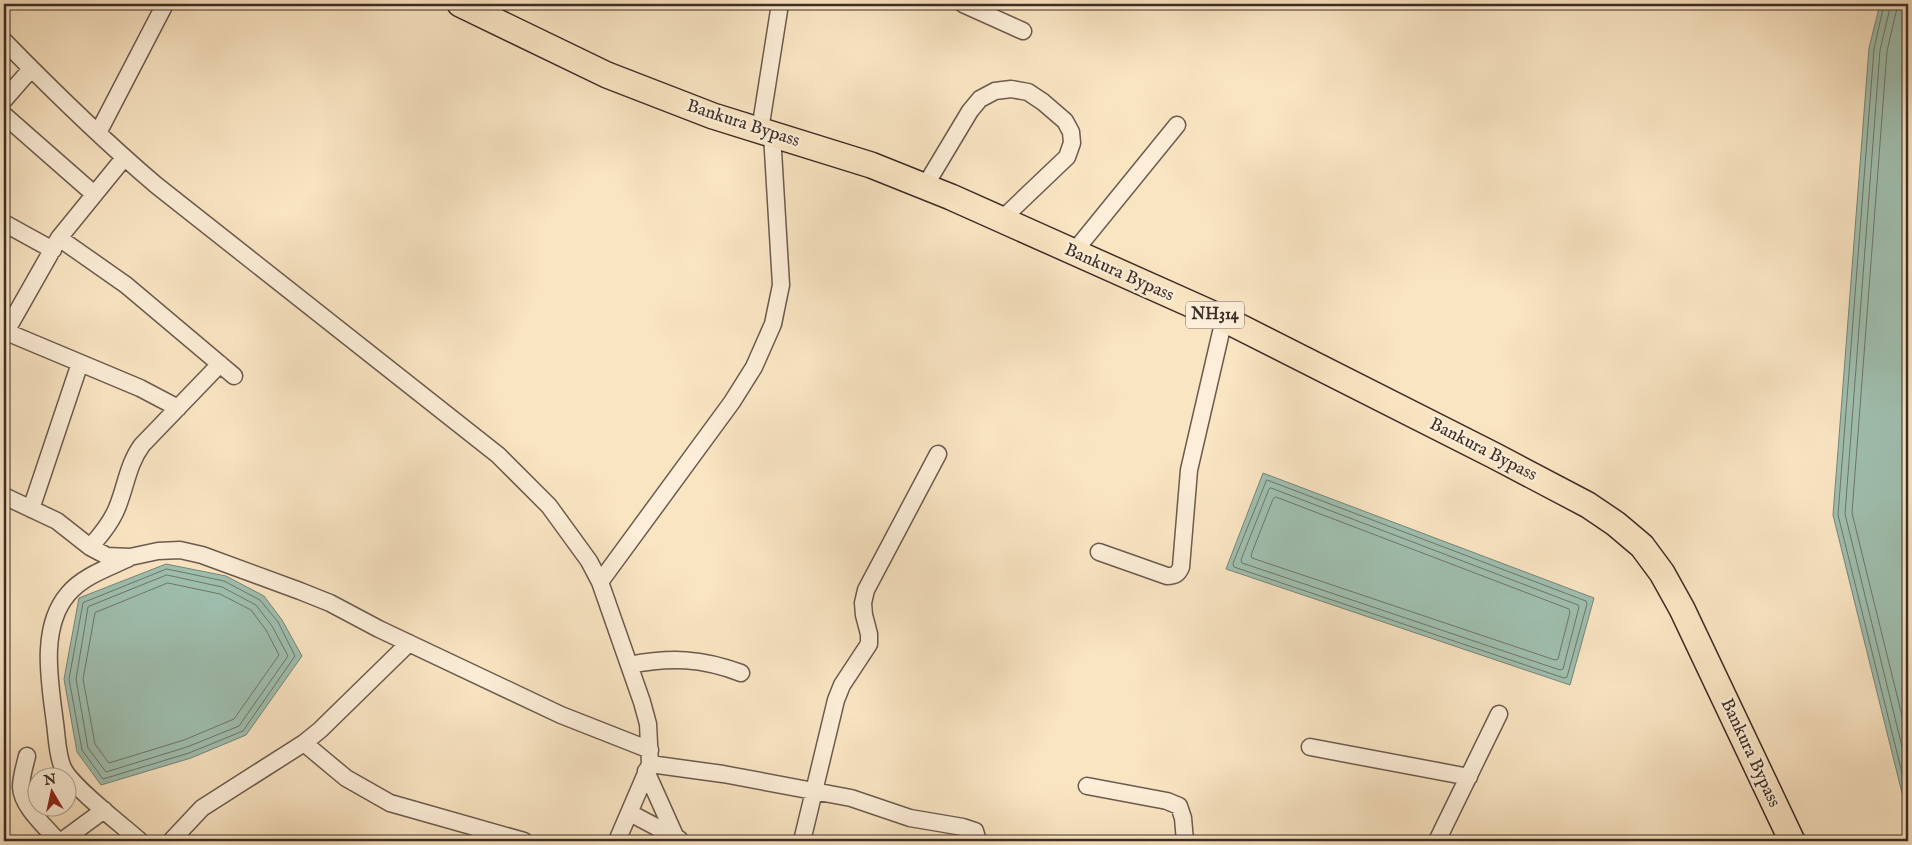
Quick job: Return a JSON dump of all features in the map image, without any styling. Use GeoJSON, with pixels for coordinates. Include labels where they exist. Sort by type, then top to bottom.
{"type":"FeatureCollection","features":[{"type":"Feature","properties":{"kind":"highway","name":"Bankura Bypass"},"geometry":{"type":"LineString","coordinates":[[460,4],[607,75],[712,116],[871,165],[925,186],[1224,319],[1588,505],[1616,524],[1642,546],[1662,573],[1682,609],[1792,841]]}},
{"type":"Feature","properties":{"kind":"street"},"geometry":{"type":"LineString","coordinates":[[98,133],[165,4]]}},
{"type":"Feature","properties":{"kind":"street"},"geometry":{"type":"LineString","coordinates":[[600,582],[732,402],[754,367],[774,324],[781,285],[766,132],[780,4]]}},
{"type":"Feature","properties":{"kind":"street"},"geometry":{"type":"LineString","coordinates":[[963,4],[1023,31]]}},
{"type":"Feature","properties":{"kind":"street"},"geometry":{"type":"LineString","coordinates":[[4,41],[124,158],[156,186],[498,455],[549,506],[576,541],[600,582],[648,724],[649,762],[680,839]]}},
{"type":"Feature","properties":{"kind":"street"},"geometry":{"type":"LineString","coordinates":[[4,100],[31,69]]}},
{"type":"Feature","properties":{"kind":"street"},"geometry":{"type":"LineString","coordinates":[[925,186],[970,111],[980,99],[1003,90],[1011,89],[1028,92],[1065,121],[1071,132],[1072,143],[1066,158],[1001,220]]}},
{"type":"Feature","properties":{"kind":"street"},"geometry":{"type":"LineString","coordinates":[[4,115],[94,194]]}},
{"type":"Feature","properties":{"kind":"street"},"geometry":{"type":"LineString","coordinates":[[1073,252],[1177,125]]}},
{"type":"Feature","properties":{"kind":"street"},"geometry":{"type":"LineString","coordinates":[[124,158],[56,244],[4,333],[140,388],[178,408]]}},
{"type":"Feature","properties":{"kind":"street"},"geometry":{"type":"LineString","coordinates":[[4,222],[56,244],[126,286],[234,376]]}},
{"type":"Feature","properties":{"kind":"street"},"geometry":{"type":"LineString","coordinates":[[1098,552],[1167,576],[1173,576],[1179,572],[1181,567],[1185,500],[1189,470],[1224,319]]}},
{"type":"Feature","properties":{"kind":"street"},"geometry":{"type":"LineString","coordinates":[[31,508],[80,363]]}},
{"type":"Feature","properties":{"kind":"street"},"geometry":{"type":"LineString","coordinates":[[90,547],[102,534],[114,514],[134,455],[220,364]]}},
{"type":"Feature","properties":{"kind":"street"},"geometry":{"type":"LineString","coordinates":[[802,841],[836,700],[842,685],[868,644],[869,634],[863,603],[866,590],[938,454]]}},
{"type":"Feature","properties":{"kind":"street"},"geometry":{"type":"LineString","coordinates":[[4,496],[57,521],[90,547],[107,556],[130,557]]}},
{"type":"Feature","properties":{"kind":"street"},"geometry":{"type":"LineString","coordinates":[[140,841],[84,792],[63,768],[56,736],[50,680],[49,652],[52,626],[58,608],[81,581],[130,557],[158,551],[180,550],[202,555],[330,604],[561,715],[649,762],[863,801],[910,818],[963,827],[974,831],[978,841]]}},
{"type":"Feature","properties":{"kind":"street"},"geometry":{"type":"LineString","coordinates":[[171,841],[186,824],[210,803],[304,743],[320,730],[409,643]]}},
{"type":"Feature","properties":{"kind":"street"},"geometry":{"type":"LineString","coordinates":[[629,665],[659,660],[684,659],[720,665],[741,673]]}},
{"type":"Feature","properties":{"kind":"street"},"geometry":{"type":"LineString","coordinates":[[1437,841],[1499,714]]}},
{"type":"Feature","properties":{"kind":"street"},"geometry":{"type":"LineString","coordinates":[[304,743],[346,778],[390,803],[524,841]]}},
{"type":"Feature","properties":{"kind":"street"},"geometry":{"type":"LineString","coordinates":[[1310,747],[1469,777]]}},
{"type":"Feature","properties":{"kind":"street"},"geometry":{"type":"LineString","coordinates":[[27,756],[21,786],[24,798],[29,808],[60,841],[104,810]]}},
{"type":"Feature","properties":{"kind":"street"},"geometry":{"type":"LineString","coordinates":[[617,841],[630,813],[649,762]]}},
{"type":"Feature","properties":{"kind":"street"},"geometry":{"type":"LineString","coordinates":[[1087,786],[1167,801],[1179,806],[1183,818],[1185,841]]}},
{"type":"Feature","properties":{"kind":"street"},"geometry":{"type":"LineString","coordinates":[[630,813],[680,839]]}},
{"type":"Feature","properties":{"kind":"water"},"geometry":{"type":"Polygon","coordinates":[[[1880,4],[1908,4],[1908,817],[1833,515],[1869,48],[1880,4]]]}},
{"type":"Feature","properties":{"kind":"water"},"geometry":{"type":"Polygon","coordinates":[[[1263,473],[1594,598],[1570,685],[1226,569],[1263,473]]]}},
{"type":"Feature","properties":{"kind":"water"},"geometry":{"type":"Polygon","coordinates":[[[166,564],[226,576],[264,596],[282,620],[302,656],[246,735],[191,758],[101,785],[77,752],[64,679],[79,598],[166,564]]]}}]}
